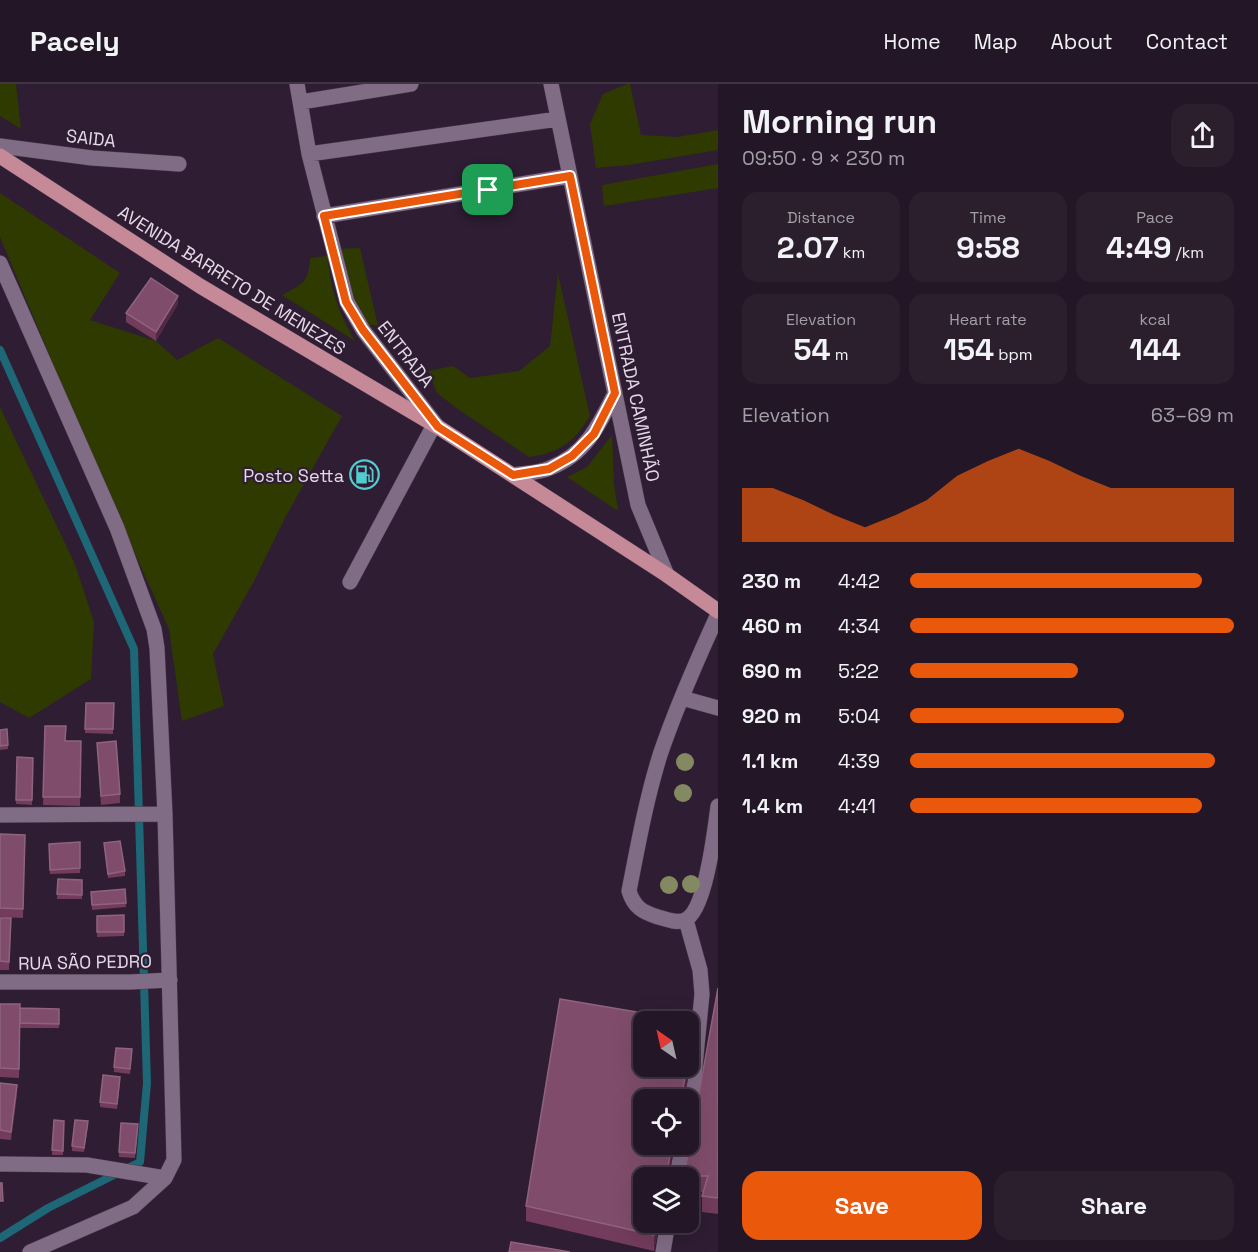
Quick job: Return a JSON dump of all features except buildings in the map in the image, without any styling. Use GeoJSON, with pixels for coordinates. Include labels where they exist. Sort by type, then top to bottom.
{"type":"FeatureCollection","features":[{"type":"Feature","properties":{"kind":"main road","name":"AVENIDA BARRETO DE MENEZES"},"geometry":{"type":"LineString","coordinates":[[0,156],[200,286],[436,426],[667,575],[718,612]]}},
{"type":"Feature","properties":{"kind":"street","name":"ENTRADA"},"geometry":{"type":"LineString","coordinates":[[297,84],[309,154],[346,302],[363,330],[436,426]]}},
{"type":"Feature","properties":{"kind":"street"},"geometry":{"type":"LineString","coordinates":[[301,102],[411,84]]}},
{"type":"Feature","properties":{"kind":"street","name":"ENTRADA CAMINHÃO"},"geometry":{"type":"LineString","coordinates":[[551,84],[638,505],[667,575]]}},
{"type":"Feature","properties":{"kind":"street"},"geometry":{"type":"LineString","coordinates":[[309,154],[558,119]]}},
{"type":"Feature","properties":{"kind":"street","name":"SAIDA"},"geometry":{"type":"LineString","coordinates":[[0,146],[92,158],[179,164]]}},
{"type":"Feature","properties":{"kind":"street"},"geometry":{"type":"LineString","coordinates":[[324,216],[570,176]]}},
{"type":"Feature","properties":{"kind":"street"},"geometry":{"type":"LineString","coordinates":[[0,263],[117,528],[154,629],[157,648],[162,980],[174,1140],[174,1160],[165,1178],[133,1207],[78,1229],[30,1252]]}},
{"type":"Feature","properties":{"kind":"street"},"geometry":{"type":"LineString","coordinates":[[513,475],[549,469],[572,456],[594,434],[615,393]]}},
{"type":"Feature","properties":{"kind":"street"},"geometry":{"type":"LineString","coordinates":[[350,582],[436,426]]}},
{"type":"Feature","properties":{"kind":"street"},"geometry":{"type":"LineString","coordinates":[[718,612],[660,755],[645,809],[629,891],[636,906],[644,913],[675,922],[686,920],[693,915],[698,906],[710,857],[718,806]]}},
{"type":"Feature","properties":{"kind":"street"},"geometry":{"type":"LineString","coordinates":[[682,698],[718,708]]}},
{"type":"Feature","properties":{"kind":"street"},"geometry":{"type":"LineString","coordinates":[[0,815],[159,814]]}},
{"type":"Feature","properties":{"kind":"street"},"geometry":{"type":"LineString","coordinates":[[686,920],[700,969],[702,994],[693,1089]]}},
{"type":"Feature","properties":{"kind":"street","name":"RUA SÃO PEDRO"},"geometry":{"type":"LineString","coordinates":[[0,982],[162,980]]}},
{"type":"Feature","properties":{"kind":"street"},"geometry":{"type":"LineString","coordinates":[[0,1164],[87,1165],[147,1173],[165,1178]]}},
{"type":"Feature","properties":{"kind":"street"},"geometry":{"type":"LineString","coordinates":[[663,1252],[666,1233]]}},
{"type":"Feature","properties":{"kind":"green space"},"geometry":{"type":"Polygon","coordinates":[[[0,84],[16,84],[21,129],[0,116],[0,84]]]}},
{"type":"Feature","properties":{"kind":"green space"},"geometry":{"type":"Polygon","coordinates":[[[630,84],[641,135],[677,137],[718,130],[718,150],[629,165],[596,168],[590,124],[603,94],[630,84]]]}},
{"type":"Feature","properties":{"kind":"green space"},"geometry":{"type":"Polygon","coordinates":[[[718,164],[718,188],[604,206],[602,185],[718,164]]]}},
{"type":"Feature","properties":{"kind":"green space"},"geometry":{"type":"Polygon","coordinates":[[[0,193],[120,273],[90,320],[156,341],[177,360],[218,338],[342,416],[213,654],[224,706],[182,721],[169,629],[100,476],[0,237],[0,193]]]}},
{"type":"Feature","properties":{"kind":"green space"},"geometry":{"type":"Polygon","coordinates":[[[360,248],[378,326],[360,323],[338,249],[360,248]]]}},
{"type":"Feature","properties":{"kind":"green space"},"geometry":{"type":"Polygon","coordinates":[[[327,256],[336,300],[355,341],[282,295],[304,281],[310,258],[327,256]]]}},
{"type":"Feature","properties":{"kind":"green space"},"geometry":{"type":"Polygon","coordinates":[[[558,274],[590,416],[572,440],[565,445],[550,452],[529,457],[437,393],[428,371],[453,366],[470,378],[519,371],[550,346],[558,274]]]}},
{"type":"Feature","properties":{"kind":"green space"},"geometry":{"type":"Polygon","coordinates":[[[0,407],[75,564],[94,622],[91,679],[29,718],[0,702],[0,407]]]}},
{"type":"Feature","properties":{"kind":"green space"},"geometry":{"type":"Polygon","coordinates":[[[612,435],[614,484],[618,511],[567,477],[587,467],[612,435]]]}},
{"type":"Feature","properties":{"kind":"waterway"},"geometry":{"type":"LineString","coordinates":[[0,350],[134,649],[147,1083],[140,1162],[48,1208],[0,1238]]}},
{"type":"Feature","properties":{"kind":"place","name":"Posto Setta"},"geometry":{"type":"Point","coordinates":[365,475]}},
{"type":"Feature","properties":{"kind":"route"},"geometry":{"type":"LineString","coordinates":[[570,176],[615,393],[594,434],[572,456],[549,469],[513,475],[438,427],[354,318],[346,302],[324,216],[488,190],[570,176]]}}]}
